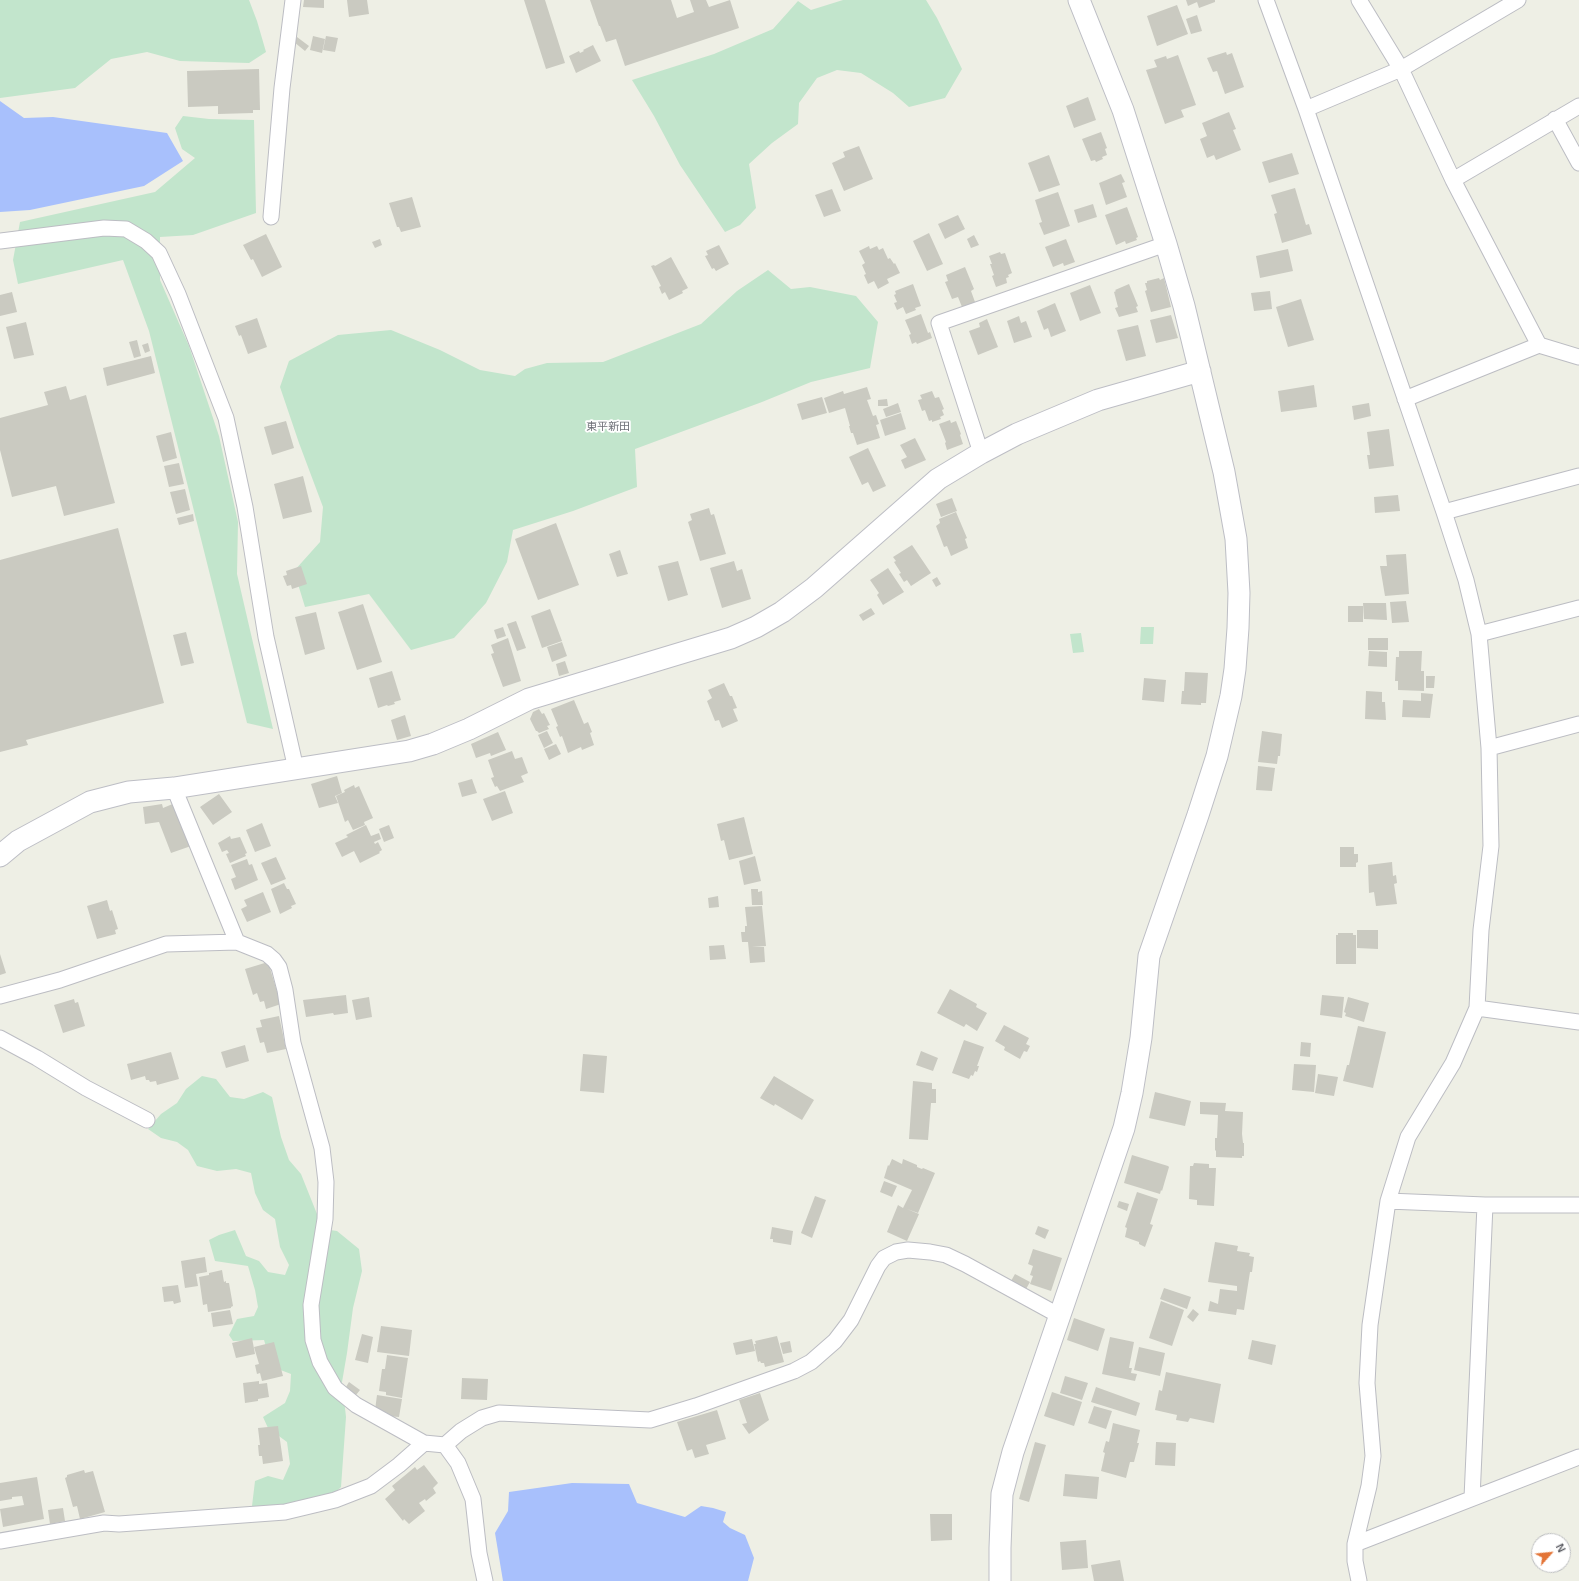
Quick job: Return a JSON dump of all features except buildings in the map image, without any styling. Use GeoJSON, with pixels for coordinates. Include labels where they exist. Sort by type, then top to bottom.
{"type":"FeatureCollection","features":[{"type":"Feature","properties":{"kind":"street"},"geometry":{"type":"LineString","coordinates":[[271,217],[282,88],[293,0]]}},
{"type":"Feature","properties":{"kind":"street"},"geometry":{"type":"LineString","coordinates":[[1000,1581],[1002,1494],[1013,1452],[1124,1128],[1132,1093],[1141,1038],[1149,956],[1198,815],[1216,756],[1230,696],[1235,669],[1239,592],[1236,539],[1224,472],[1200,371],[1166,244],[1123,110],[1079,0]]}},
{"type":"Feature","properties":{"kind":"street"},"geometry":{"type":"LineString","coordinates":[[1266,0],[1306,109],[1466,580],[1479,634],[1489,748],[1491,846],[1481,930],[1476,1008],[1453,1063],[1408,1137],[1388,1201],[1370,1325],[1367,1383],[1373,1456],[1369,1486],[1355,1544],[1355,1561],[1358,1581]]}},
{"type":"Feature","properties":{"kind":"street"},"geometry":{"type":"LineString","coordinates":[[1359,0],[1401,69],[1453,180],[1539,345]]}},
{"type":"Feature","properties":{"kind":"street"},"geometry":{"type":"LineString","coordinates":[[1306,109],[1401,69],[1518,0]]}},
{"type":"Feature","properties":{"kind":"street"},"geometry":{"type":"LineString","coordinates":[[1453,180],[1579,106]]}},
{"type":"Feature","properties":{"kind":"street"},"geometry":{"type":"LineString","coordinates":[[1555,119],[1579,163]]}},
{"type":"Feature","properties":{"kind":"street"},"geometry":{"type":"LineString","coordinates":[[0,242],[104,228],[126,229],[146,241],[159,253],[178,294],[226,418],[245,507],[266,637],[296,769]]}},
{"type":"Feature","properties":{"kind":"street"},"geometry":{"type":"LineString","coordinates":[[981,453],[939,323],[1166,244]]}},
{"type":"Feature","properties":{"kind":"street"},"geometry":{"type":"LineString","coordinates":[[1405,398],[1539,345],[1579,357]]}},
{"type":"Feature","properties":{"kind":"street"},"geometry":{"type":"LineString","coordinates":[[0,856],[18,841],[90,802],[129,792],[174,788],[409,751],[433,744],[469,729],[529,699],[731,638],[756,627],[782,612],[814,588],[938,479],[981,453],[1017,434],[1098,400],[1200,371]]}},
{"type":"Feature","properties":{"kind":"street"},"geometry":{"type":"LineString","coordinates":[[1444,512],[1579,476]]}},
{"type":"Feature","properties":{"kind":"street"},"geometry":{"type":"LineString","coordinates":[[1479,634],[1579,608]]}},
{"type":"Feature","properties":{"kind":"street"},"geometry":{"type":"LineString","coordinates":[[1489,748],[1579,724]]}},
{"type":"Feature","properties":{"kind":"street"},"geometry":{"type":"LineString","coordinates":[[174,788],[237,942]]}},
{"type":"Feature","properties":{"kind":"street"},"geometry":{"type":"LineString","coordinates":[[0,996],[60,980],[166,944],[237,942],[267,954],[274,960],[279,968],[285,990],[293,1043],[322,1148],[326,1182],[325,1219],[311,1305],[313,1340],[320,1362],[335,1388],[356,1406],[424,1443],[445,1445],[461,1431],[482,1418],[499,1413],[650,1420],[696,1406],[794,1371],[811,1362],[835,1341],[851,1320],[878,1266],[884,1258],[896,1252],[908,1250],[946,1255],[1060,1316]]}},
{"type":"Feature","properties":{"kind":"street"},"geometry":{"type":"LineString","coordinates":[[1476,1008],[1579,1022]]}},
{"type":"Feature","properties":{"kind":"street"},"geometry":{"type":"LineString","coordinates":[[0,1038],[37,1058],[86,1088],[147,1120]]}},
{"type":"Feature","properties":{"kind":"street"},"geometry":{"type":"LineString","coordinates":[[1388,1201],[1485,1205],[1579,1205]]}},
{"type":"Feature","properties":{"kind":"street"},"geometry":{"type":"LineString","coordinates":[[1472,1498],[1485,1205]]}},
{"type":"Feature","properties":{"kind":"street"},"geometry":{"type":"LineString","coordinates":[[0,1541],[104,1523],[119,1524],[285,1512],[335,1500],[372,1486],[424,1443]]}},
{"type":"Feature","properties":{"kind":"street"},"geometry":{"type":"LineString","coordinates":[[445,1445],[458,1463],[473,1499],[479,1553],[485,1581]]}},
{"type":"Feature","properties":{"kind":"street"},"geometry":{"type":"LineString","coordinates":[[1355,1544],[1579,1457]]}},
{"type":"Feature","properties":{"kind":"green space"},"geometry":{"type":"Polygon","coordinates":[[[0,0],[249,0],[266,52],[249,63],[180,61],[147,52],[111,59],[75,88],[0,98],[0,0]]]}},
{"type":"Feature","properties":{"kind":"green space"},"geometry":{"type":"Polygon","coordinates":[[[843,0],[926,0],[937,18],[962,69],[945,98],[909,107],[893,93],[861,73],[837,70],[817,78],[799,103],[798,124],[772,143],[749,164],[756,208],[740,225],[725,232],[680,165],[654,116],[632,80],[714,54],[773,29],[798,1],[811,10],[843,0]]]}},
{"type":"Feature","properties":{"kind":"green space"},"geometry":{"type":"Polygon","coordinates":[[[183,116],[209,119],[254,120],[256,213],[193,235],[160,237],[160,280],[189,346],[219,436],[238,522],[237,574],[273,729],[247,723],[149,331],[123,260],[18,284],[13,260],[20,222],[155,192],[195,158],[182,149],[175,128],[183,116]]]}},
{"type":"Feature","properties":{"kind":"green space"},"geometry":{"type":"Polygon","coordinates":[[[768,270],[791,289],[810,287],[856,296],[878,322],[870,368],[811,382],[762,402],[635,449],[637,487],[573,511],[513,530],[507,562],[486,603],[454,638],[411,650],[369,594],[305,607],[294,571],[320,542],[323,507],[280,387],[289,361],[338,335],[391,330],[440,350],[480,370],[515,376],[525,369],[547,363],[603,362],[701,324],[737,291],[768,270]]]}},
{"type":"Feature","properties":{"kind":"green space"},"geometry":{"type":"Polygon","coordinates":[[[1141,627],[1154,627],[1153,644],[1140,644],[1141,627]]]}},
{"type":"Feature","properties":{"kind":"green space"},"geometry":{"type":"Polygon","coordinates":[[[1081,633],[1084,652],[1073,653],[1070,634],[1081,633]]]}},
{"type":"Feature","properties":{"kind":"green space"},"geometry":{"type":"Polygon","coordinates":[[[202,1076],[216,1079],[230,1097],[244,1099],[263,1092],[272,1097],[281,1137],[289,1160],[301,1174],[323,1229],[337,1231],[359,1249],[362,1271],[353,1308],[342,1382],[346,1417],[341,1487],[332,1496],[303,1504],[264,1507],[252,1506],[255,1481],[268,1476],[283,1480],[290,1464],[287,1442],[268,1428],[263,1417],[285,1403],[290,1391],[291,1374],[278,1369],[268,1353],[264,1340],[233,1341],[229,1335],[237,1319],[254,1316],[258,1307],[255,1290],[248,1266],[215,1261],[209,1240],[235,1230],[246,1256],[259,1261],[268,1272],[285,1275],[289,1265],[280,1247],[275,1219],[263,1210],[255,1193],[251,1173],[236,1169],[217,1171],[197,1166],[188,1150],[177,1142],[161,1138],[148,1129],[161,1114],[177,1103],[186,1089],[202,1076]]]}},
{"type":"Feature","properties":{"kind":"water"},"geometry":{"type":"Polygon","coordinates":[[[0,101],[24,118],[53,117],[167,133],[183,161],[144,186],[30,210],[0,212],[0,101]]]}},
{"type":"Feature","properties":{"kind":"water"},"geometry":{"type":"Polygon","coordinates":[[[572,1483],[629,1484],[637,1503],[685,1517],[701,1506],[726,1512],[723,1522],[730,1528],[745,1535],[754,1558],[748,1581],[503,1581],[495,1533],[508,1511],[509,1492],[572,1483]]]}},
{"type":"Feature","properties":{"kind":"district","name":"東平新田"},"geometry":{"type":"Point","coordinates":[608,427]}}]}
